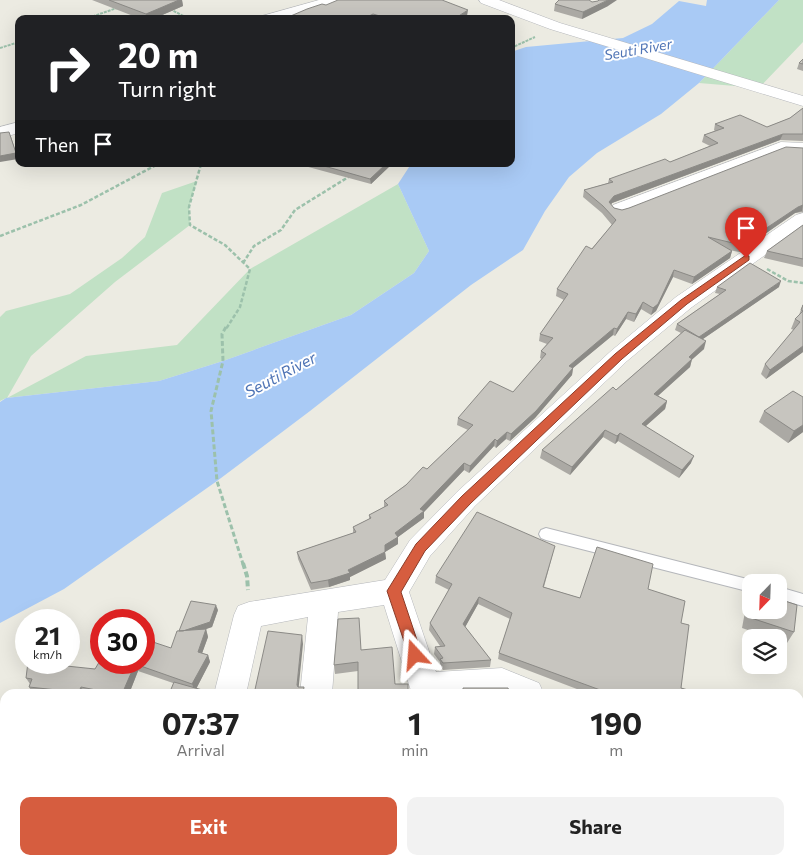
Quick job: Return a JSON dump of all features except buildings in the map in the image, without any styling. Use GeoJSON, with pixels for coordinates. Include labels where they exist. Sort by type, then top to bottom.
{"type":"FeatureCollection","features":[{"type":"Feature","properties":{"kind":"street"},"geometry":{"type":"LineString","coordinates":[[281,15],[334,0]]}},
{"type":"Feature","properties":{"kind":"street"},"geometry":{"type":"LineString","coordinates":[[486,0],[555,26],[803,101]]}},
{"type":"Feature","properties":{"kind":"street"},"geometry":{"type":"LineString","coordinates":[[0,133],[15,128]]}},
{"type":"Feature","properties":{"kind":"street"},"geometry":{"type":"LineString","coordinates":[[620,209],[781,147],[803,148]]}},
{"type":"Feature","properties":{"kind":"street"},"geometry":{"type":"LineString","coordinates":[[427,689],[394,591],[420,548],[473,493],[619,356],[684,302],[803,219]]}},
{"type":"Feature","properties":{"kind":"street"},"geometry":{"type":"LineString","coordinates":[[231,689],[250,615],[324,601],[394,591]]}},
{"type":"Feature","properties":{"kind":"street"},"geometry":{"type":"LineString","coordinates":[[316,689],[324,601]]}},
{"type":"Feature","properties":{"kind":"street"},"geometry":{"type":"LineString","coordinates":[[438,689],[502,683],[516,689]]}},
{"type":"Feature","properties":{"kind":"lane"},"geometry":{"type":"LineString","coordinates":[[546,534],[742,584]]}},
{"type":"Feature","properties":{"kind":"lane"},"geometry":{"type":"LineString","coordinates":[[788,596],[803,600]]}},
{"type":"Feature","properties":{"kind":"path"},"geometry":{"type":"LineString","coordinates":[[164,5],[182,15]]}},
{"type":"Feature","properties":{"kind":"path"},"geometry":{"type":"LineString","coordinates":[[96,15],[122,6]]}},
{"type":"Feature","properties":{"kind":"path"},"geometry":{"type":"LineString","coordinates":[[0,48],[15,43]]}},
{"type":"Feature","properties":{"kind":"path"},"geometry":{"type":"LineString","coordinates":[[0,236],[81,205],[152,167]]}},
{"type":"Feature","properties":{"kind":"path"},"geometry":{"type":"LineString","coordinates":[[200,167],[190,207],[190,225],[225,245],[250,269],[240,306],[222,334],[223,361],[211,411],[217,481],[247,576],[250,615]]}},
{"type":"Feature","properties":{"kind":"path"},"geometry":{"type":"LineString","coordinates":[[243,263],[254,246],[281,230],[295,210],[353,174]]}},
{"type":"Feature","properties":{"kind":"path"},"geometry":{"type":"LineString","coordinates":[[746,258],[788,281],[803,283]]}},
{"type":"Feature","properties":{"kind":"green space"},"geometry":{"type":"Polygon","coordinates":[[[779,0],[803,0],[803,42],[759,88],[699,83],[779,0]]]}},
{"type":"Feature","properties":{"kind":"green space"},"geometry":{"type":"Polygon","coordinates":[[[197,181],[189,207],[190,225],[115,282],[31,356],[7,398],[0,401],[0,317],[6,311],[70,294],[122,258],[145,237],[162,193],[197,181]]]}},
{"type":"Feature","properties":{"kind":"green space"},"geometry":{"type":"Polygon","coordinates":[[[398,184],[429,251],[414,273],[351,315],[223,361],[159,381],[7,398],[86,356],[177,345],[250,269],[398,184]]]}},
{"type":"Feature","properties":{"kind":"water","name":"Seuti River"},"geometry":{"type":"Polygon","coordinates":[[[707,0],[779,0],[699,83],[661,114],[597,153],[569,177],[545,211],[523,250],[471,285],[217,481],[64,589],[26,609],[15,609],[15,615],[0,623],[0,402],[6,398],[159,381],[223,361],[351,315],[414,273],[429,251],[398,184],[409,167],[515,167],[515,51],[526,47],[623,38],[652,24],[679,1],[706,6],[707,0]]]}},
{"type":"Feature","properties":{"kind":"route"},"geometry":{"type":"LineString","coordinates":[[415,655],[394,591],[420,548],[466,499],[619,356],[684,302],[746,258]]}}]}
